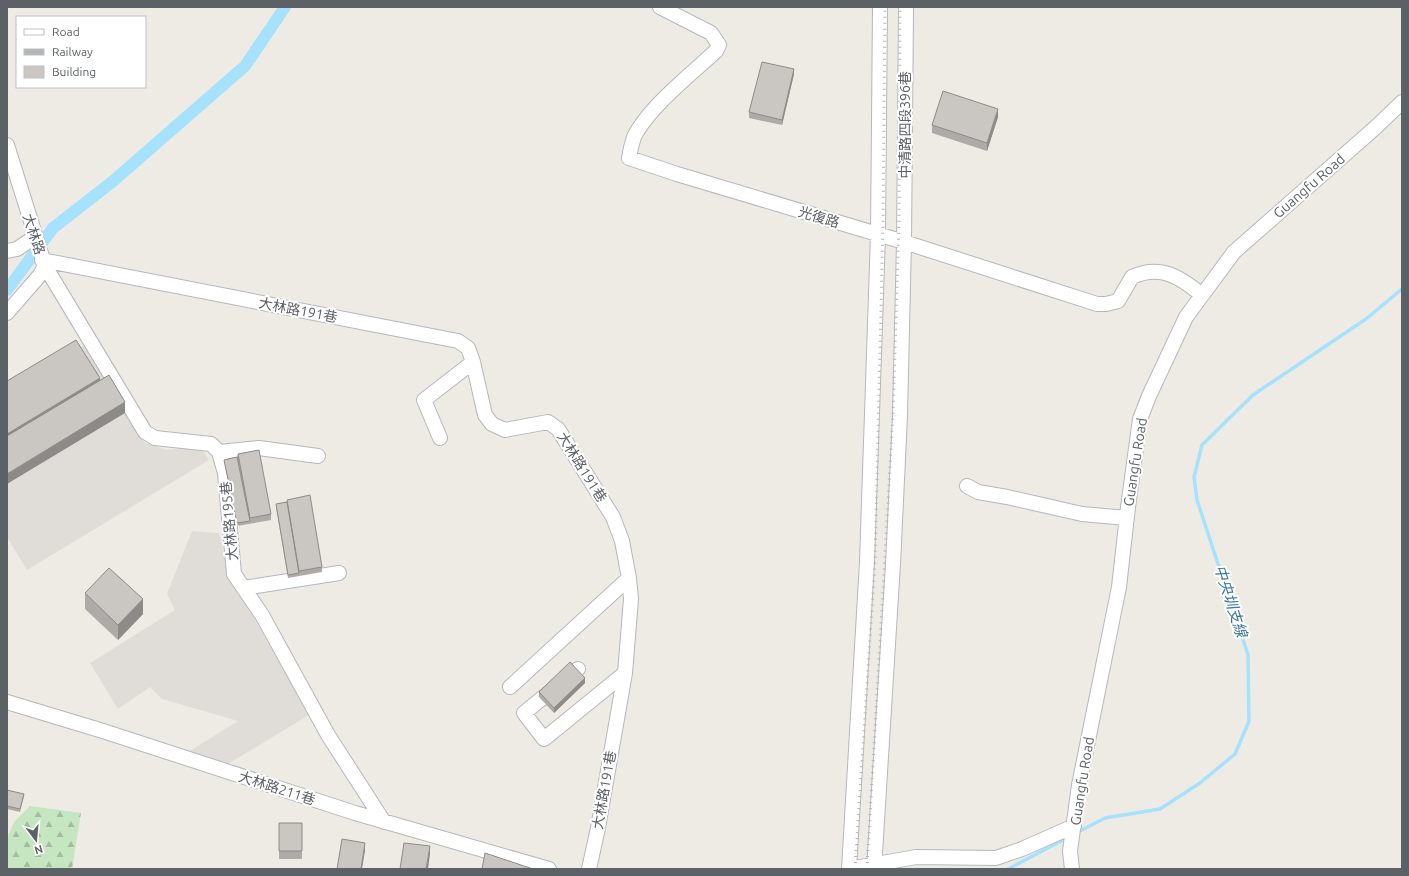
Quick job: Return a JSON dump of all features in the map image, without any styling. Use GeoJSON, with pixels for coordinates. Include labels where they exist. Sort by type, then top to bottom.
{"type":"FeatureCollection","features":[{"type":"Feature","properties":{"kind":"street","name":"光復路"},"geometry":{"type":"LineString","coordinates":[[660,7],[711,33],[719,45],[716,51],[670,93],[646,118],[634,137],[629,158],[677,174],[904,242],[1097,304],[1106,304],[1118,301],[1127,283],[1132,278],[1148,272],[1168,273],[1175,278],[1184,281],[1202,295]]}},
{"type":"Feature","properties":{"kind":"street","name":"中清路四段396巷"},"geometry":{"type":"LineString","coordinates":[[849,869],[867,562],[878,235],[880,7]]}},
{"type":"Feature","properties":{"kind":"street","name":"中清路四段396巷"},"geometry":{"type":"LineString","coordinates":[[874,867],[879,802],[898,455],[904,242],[906,7]]}},
{"type":"Feature","properties":{"kind":"street","name":"Guangfu Road"},"geometry":{"type":"LineString","coordinates":[[1072,869],[1070,851],[1080,784],[1119,587],[1140,419],[1149,396],[1186,317],[1234,252],[1376,127],[1402,102]]}},
{"type":"Feature","properties":{"kind":"street","name":"大林路"},"geometry":{"type":"LineString","coordinates":[[7,145],[43,261],[40,275],[7,313]]}},
{"type":"Feature","properties":{"kind":"street"},"geometry":{"type":"LineString","coordinates":[[7,251],[16,249],[35,237]]}},
{"type":"Feature","properties":{"kind":"street"},"geometry":{"type":"LineString","coordinates":[[43,261],[145,432],[155,438],[211,444],[219,452],[259,448],[318,456]]}},
{"type":"Feature","properties":{"kind":"street","name":"大林路191巷"},"geometry":{"type":"LineString","coordinates":[[43,261],[458,341],[468,348],[486,415],[492,424],[505,430],[548,422],[558,428],[613,516],[622,541],[629,578],[631,599],[625,673],[598,828],[589,869]]}},
{"type":"Feature","properties":{"kind":"street"},"geometry":{"type":"LineString","coordinates":[[440,438],[424,400],[473,362]]}},
{"type":"Feature","properties":{"kind":"street","name":"大林路195巷"},"geometry":{"type":"LineString","coordinates":[[219,452],[225,473],[234,574],[262,615],[328,735],[384,822]]}},
{"type":"Feature","properties":{"kind":"street"},"geometry":{"type":"LineString","coordinates":[[967,486],[978,492],[1063,508],[1082,514],[1127,518]]}},
{"type":"Feature","properties":{"kind":"street"},"geometry":{"type":"LineString","coordinates":[[244,588],[339,573]]}},
{"type":"Feature","properties":{"kind":"street"},"geometry":{"type":"LineString","coordinates":[[510,687],[629,578]]}},
{"type":"Feature","properties":{"kind":"street"},"geometry":{"type":"LineString","coordinates":[[578,669],[524,713],[544,739],[625,673]]}},
{"type":"Feature","properties":{"kind":"street","name":"大林路211巷"},"geometry":{"type":"LineString","coordinates":[[7,702],[103,731],[384,822],[549,869]]}},
{"type":"Feature","properties":{"kind":"street"},"geometry":{"type":"LineString","coordinates":[[849,869],[874,867],[916,857],[996,858],[1022,849],[1074,826]]}},
{"type":"Feature","properties":{"kind":"shaded area"},"geometry":{"type":"Polygon","coordinates":[[[86,344],[145,443],[168,450],[193,446],[202,449],[209,460],[27,570],[7,537],[7,391],[86,344]]]}},
{"type":"Feature","properties":{"kind":"shaded area"},"geometry":{"type":"Polygon","coordinates":[[[192,531],[219,533],[228,572],[309,715],[223,767],[185,754],[238,721],[162,699],[150,687],[118,709],[90,663],[175,610],[167,594],[192,531]]]}},
{"type":"Feature","properties":{"kind":"green space"},"geometry":{"type":"Polygon","coordinates":[[[30,806],[81,813],[72,869],[7,868],[7,839],[14,822],[30,806]]]}},
{"type":"Feature","properties":{"kind":"building"},"geometry":{"type":"Polygon","coordinates":[[[762,62],[794,69],[782,120],[749,112],[762,62]]]}},
{"type":"Feature","properties":{"kind":"building"},"geometry":{"type":"Polygon","coordinates":[[[943,91],[998,109],[987,143],[932,125],[943,91]]]}},
{"type":"Feature","properties":{"kind":"building"},"geometry":{"type":"Polygon","coordinates":[[[76,340],[100,378],[7,434],[7,381],[76,340]]]}},
{"type":"Feature","properties":{"kind":"building"},"geometry":{"type":"Polygon","coordinates":[[[109,375],[125,402],[7,474],[7,436],[109,375]]]}},
{"type":"Feature","properties":{"kind":"building"},"geometry":{"type":"Polygon","coordinates":[[[259,450],[271,514],[250,518],[238,454],[259,450]]]}},
{"type":"Feature","properties":{"kind":"building"},"geometry":{"type":"Polygon","coordinates":[[[237,457],[250,521],[237,523],[224,460],[237,457]]]}},
{"type":"Feature","properties":{"kind":"building"},"geometry":{"type":"Polygon","coordinates":[[[310,495],[322,567],[299,571],[287,500],[310,495]]]}},
{"type":"Feature","properties":{"kind":"building"},"geometry":{"type":"Polygon","coordinates":[[[287,502],[299,573],[288,575],[276,504],[287,502]]]}},
{"type":"Feature","properties":{"kind":"building"},"geometry":{"type":"Polygon","coordinates":[[[109,568],[143,599],[118,625],[85,593],[109,568]]]}},
{"type":"Feature","properties":{"kind":"building"},"geometry":{"type":"Polygon","coordinates":[[[570,662],[585,678],[554,708],[539,692],[570,662]]]}},
{"type":"Feature","properties":{"kind":"building"},"geometry":{"type":"Polygon","coordinates":[[[7,790],[24,794],[20,809],[7,806],[7,790]]]}},
{"type":"Feature","properties":{"kind":"building"},"geometry":{"type":"Polygon","coordinates":[[[279,823],[302,823],[302,851],[279,851],[279,823]]]}},
{"type":"Feature","properties":{"kind":"building"},"geometry":{"type":"Polygon","coordinates":[[[342,839],[365,843],[361,869],[337,869],[342,839]]]}},
{"type":"Feature","properties":{"kind":"building"},"geometry":{"type":"Polygon","coordinates":[[[404,843],[430,846],[426,869],[400,869],[404,843]]]}},
{"type":"Feature","properties":{"kind":"building"},"geometry":{"type":"Polygon","coordinates":[[[485,853],[533,869],[482,869],[485,853]]]}},
{"type":"Feature","properties":{"kind":"waterway"},"geometry":{"type":"LineString","coordinates":[[7,290],[53,228],[112,182],[245,66],[285,7]]}},
{"type":"Feature","properties":{"kind":"waterway","name":"中央圳支線"},"geometry":{"type":"LineString","coordinates":[[1076,833],[1105,818],[1160,809],[1200,783],[1235,754],[1249,721],[1248,655],[1197,500],[1194,477],[1202,445],[1253,395],[1366,319],[1402,289]]}},
{"type":"Feature","properties":{"kind":"waterway","name":"中央圳支線"},"geometry":{"type":"LineString","coordinates":[[1008,869],[1067,838]]}},
{"type":"Feature","properties":{"kind":"railway"},"geometry":{"type":"LineString","coordinates":[[855,869],[875,562],[883,222],[885,7]]}},
{"type":"Feature","properties":{"kind":"railway"},"geometry":{"type":"LineString","coordinates":[[867,869],[893,414],[899,222],[900,7]]}}]}
